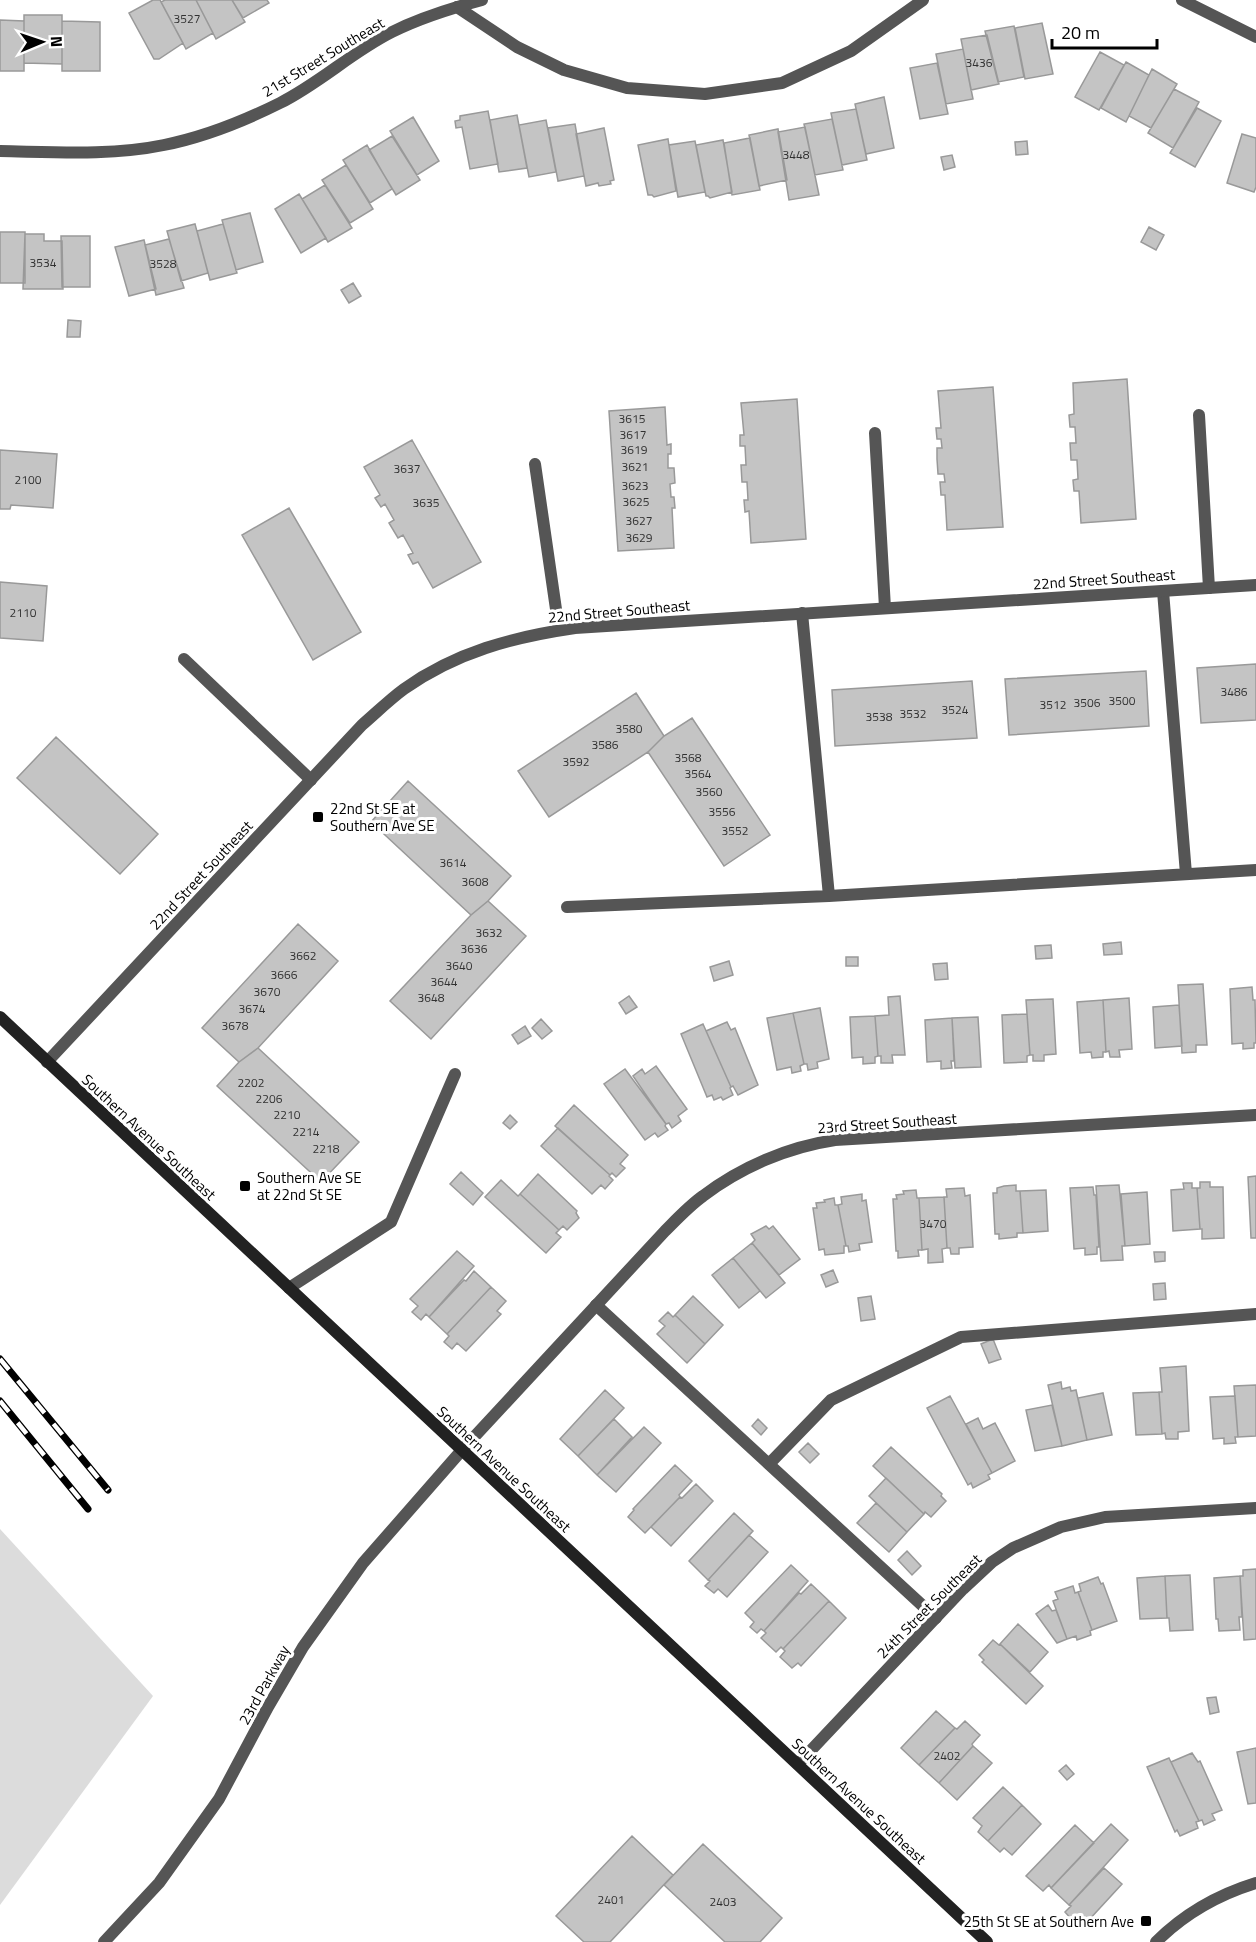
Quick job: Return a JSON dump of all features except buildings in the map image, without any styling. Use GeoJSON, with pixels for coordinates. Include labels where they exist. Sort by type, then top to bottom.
{"type":"FeatureCollection","features":[{"type":"Feature","properties":{"kind":"main road","name":"Southern Avenue Southeast"},"geometry":{"type":"LineString","coordinates":[[0,1017],[987,1942]]}},
{"type":"Feature","properties":{"kind":"street","name":"21st Street Southeast"},"geometry":{"type":"LineString","coordinates":[[0,151],[121,151],[164,146],[195,137],[282,102],[392,32],[482,0]]}},
{"type":"Feature","properties":{"kind":"street"},"geometry":{"type":"LineString","coordinates":[[457,7],[517,47],[564,70],[627,88],[705,94],[782,83],[851,51],[923,0]]}},
{"type":"Feature","properties":{"kind":"street"},"geometry":{"type":"LineString","coordinates":[[1182,0],[1256,37]]}},
{"type":"Feature","properties":{"kind":"street"},"geometry":{"type":"LineString","coordinates":[[1198,415],[1209,588]]}},
{"type":"Feature","properties":{"kind":"street"},"geometry":{"type":"LineString","coordinates":[[875,433],[885,608]]}},
{"type":"Feature","properties":{"kind":"street"},"geometry":{"type":"LineString","coordinates":[[535,464],[559,630]]}},
{"type":"Feature","properties":{"kind":"street","name":"22nd Street Southeast"},"geometry":{"type":"LineString","coordinates":[[47,1062],[362,725],[395,696],[433,670],[466,654],[516,638],[559,630],[802,612],[1256,585]]}},
{"type":"Feature","properties":{"kind":"street"},"geometry":{"type":"LineString","coordinates":[[1163,591],[1186,874]]}},
{"type":"Feature","properties":{"kind":"street"},"geometry":{"type":"LineString","coordinates":[[802,612],[829,896]]}},
{"type":"Feature","properties":{"kind":"street"},"geometry":{"type":"LineString","coordinates":[[184,659],[311,780]]}},
{"type":"Feature","properties":{"kind":"street"},"geometry":{"type":"LineString","coordinates":[[567,907],[829,896],[1256,870]]}},
{"type":"Feature","properties":{"kind":"street"},"geometry":{"type":"LineString","coordinates":[[289,1288],[391,1222],[455,1074]]}},
{"type":"Feature","properties":{"kind":"street","name":"23rd Street Southeast"},"geometry":{"type":"LineString","coordinates":[[462,1450],[665,1231],[702,1196],[760,1163],[804,1146],[835,1140],[1256,1115]]}},
{"type":"Feature","properties":{"kind":"street"},"geometry":{"type":"LineString","coordinates":[[596,1305],[936,1618]]}},
{"type":"Feature","properties":{"kind":"street"},"geometry":{"type":"LineString","coordinates":[[769,1464],[831,1400],[961,1337],[1256,1314]]}},
{"type":"Feature","properties":{"kind":"street","name":"23rd Parkway"},"geometry":{"type":"LineString","coordinates":[[104,1942],[159,1884],[219,1799],[303,1647],[363,1563],[462,1450]]}},
{"type":"Feature","properties":{"kind":"street","name":"24th Street Southeast"},"geometry":{"type":"LineString","coordinates":[[798,1764],[992,1562],[1025,1541],[1061,1527],[1105,1517],[1256,1508]]}},
{"type":"Feature","properties":{"kind":"street"},"geometry":{"type":"LineString","coordinates":[[1156,1942],[1203,1904],[1256,1883]]}},
{"type":"Feature","properties":{"kind":"shaded area"},"geometry":{"type":"Polygon","coordinates":[[[0,1529],[153,1696],[0,1905],[0,1529]]]}},
{"type":"Feature","properties":{"kind":"railway"},"geometry":{"type":"LineString","coordinates":[[0,1359],[108,1490]]}},
{"type":"Feature","properties":{"kind":"railway"},"geometry":{"type":"LineString","coordinates":[[0,1401],[88,1509]]}},
{"type":"Feature","properties":{"kind":"place","name":"22nd St SE at Southern Ave SE"},"geometry":{"type":"Point","coordinates":[318,817]}},
{"type":"Feature","properties":{"kind":"place","name":"Southern Ave SE at 22nd St SE"},"geometry":{"type":"Point","coordinates":[245,1186]}},
{"type":"Feature","properties":{"kind":"place","name":"25th St SE at Southern Ave"},"geometry":{"type":"Point","coordinates":[1146,1921]}}]}
